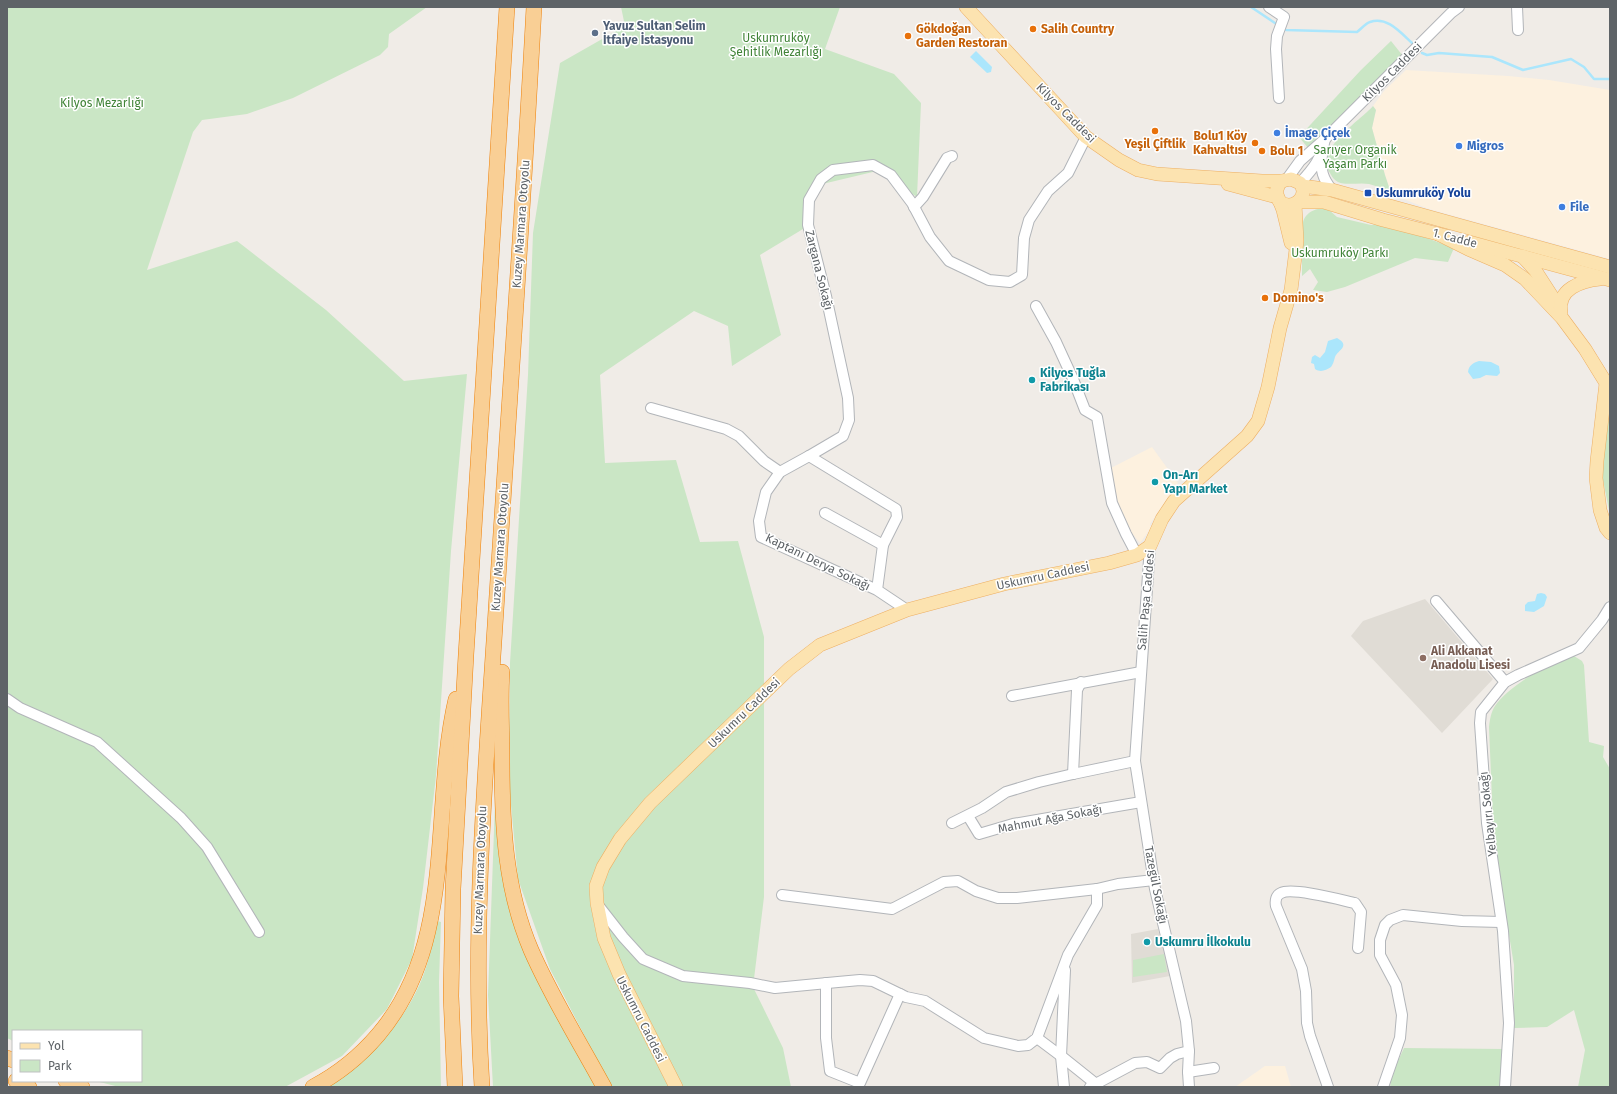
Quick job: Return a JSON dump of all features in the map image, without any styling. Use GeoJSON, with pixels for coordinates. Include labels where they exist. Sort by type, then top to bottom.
{"type":"FeatureCollection","features":[{"type":"Feature","properties":{"kind":"highway","name":"Kuzey Marmara Otoyolu"},"geometry":{"type":"LineString","coordinates":[[456,1087],[451,944],[466,655],[507,7]]}},
{"type":"Feature","properties":{"kind":"highway","name":"Kuzey Marmara Otoyolu"},"geometry":{"type":"LineString","coordinates":[[482,1087],[478,1017],[478,907],[534,7]]}},
{"type":"Feature","properties":{"kind":"highway"},"geometry":{"type":"LineString","coordinates":[[501,536],[506,603],[501,684],[502,811],[510,882],[531,950],[554,998],[604,1087]]}},
{"type":"Feature","properties":{"kind":"highway"},"geometry":{"type":"LineString","coordinates":[[313,1087],[336,1073],[353,1060],[367,1048],[387,1025],[412,983],[422,956],[429,928],[434,897],[453,714],[466,655]]}},
{"type":"Feature","properties":{"kind":"highway"},"geometry":{"type":"LineString","coordinates":[[18,1082],[29,1087]]}},
{"type":"Feature","properties":{"kind":"highway"},"geometry":{"type":"LineString","coordinates":[[69,1082],[82,1087]]}},
{"type":"Feature","properties":{"kind":"main road","name":"Kilyos Caddesi"},"geometry":{"type":"LineString","coordinates":[[966,7],[1086,137],[1116,159],[1138,170],[1157,174],[1215,179]]}},
{"type":"Feature","properties":{"kind":"main road"},"geometry":{"type":"LineString","coordinates":[[1215,179],[1291,179],[1301,184],[1303,195],[1297,203],[1287,205],[1278,199],[1215,179]]}},
{"type":"Feature","properties":{"kind":"main road"},"geometry":{"type":"LineString","coordinates":[[1284,180],[1277,188],[1278,199],[1294,252]]}},
{"type":"Feature","properties":{"kind":"main road","name":"1. Cadde"},"geometry":{"type":"LineString","coordinates":[[1301,184],[1332,190],[1504,238],[1608,275]]}},
{"type":"Feature","properties":{"kind":"main road"},"geometry":{"type":"LineString","coordinates":[[1296,227],[1304,208],[1316,202]]}},
{"type":"Feature","properties":{"kind":"main road","name":"1. Cadde"},"geometry":{"type":"LineString","coordinates":[[1297,203],[1324,202],[1522,257],[1608,275]]}},
{"type":"Feature","properties":{"kind":"main road","name":"Salih Paşa Caddesi"},"geometry":{"type":"LineString","coordinates":[[1150,546],[1162,519],[1174,501],[1247,436],[1258,421],[1268,387],[1280,328],[1291,290],[1294,252],[1297,241],[1297,203]]}},
{"type":"Feature","properties":{"kind":"main road"},"geometry":{"type":"LineString","coordinates":[[1438,234],[1505,265],[1525,279],[1562,318],[1608,383],[1596,461],[1596,478],[1600,510],[1606,528],[1610,533]]}},
{"type":"Feature","properties":{"kind":"main road"},"geometry":{"type":"LineString","coordinates":[[1504,238],[1535,270],[1554,300],[1562,318]]}},
{"type":"Feature","properties":{"kind":"main road"},"geometry":{"type":"LineString","coordinates":[[1562,318],[1560,304],[1562,297],[1571,288],[1580,283],[1608,275]]}},
{"type":"Feature","properties":{"kind":"main road","name":"Uskumru Caddesi"},"geometry":{"type":"LineString","coordinates":[[676,1087],[619,974],[604,938],[597,903],[596,886],[603,867],[620,839],[650,803],[789,669],[820,645],[908,610],[970,592],[1109,563],[1137,555],[1150,546]]}},
{"type":"Feature","properties":{"kind":"street"},"geometry":{"type":"LineString","coordinates":[[1269,7],[1284,17],[1279,31],[1276,49],[1279,98]]}},
{"type":"Feature","properties":{"kind":"street"},"geometry":{"type":"LineString","coordinates":[[1517,7],[1518,30]]}},
{"type":"Feature","properties":{"kind":"street","name":"Kilyos Caddesi"},"geometry":{"type":"LineString","coordinates":[[1284,180],[1300,161],[1325,139],[1453,9]]}},
{"type":"Feature","properties":{"kind":"street","name":"Zargana Sokağı"},"geometry":{"type":"LineString","coordinates":[[809,456],[843,436],[849,420],[848,398],[826,296],[808,225],[810,200],[821,179],[834,170],[873,165],[891,175],[914,207],[930,237],[949,262],[989,280],[1010,282],[1022,275],[1024,238],[1029,220],[1048,191],[1068,173],[1086,137]]}},
{"type":"Feature","properties":{"kind":"street"},"geometry":{"type":"LineString","coordinates":[[1325,139],[1321,172],[1332,190]]}},
{"type":"Feature","properties":{"kind":"street"},"geometry":{"type":"LineString","coordinates":[[1301,184],[1312,171],[1322,154]]}},
{"type":"Feature","properties":{"kind":"street"},"geometry":{"type":"LineString","coordinates":[[914,207],[923,197],[946,158],[952,156]]}},
{"type":"Feature","properties":{"kind":"street"},"geometry":{"type":"LineString","coordinates":[[1036,306],[1056,342],[1085,410],[1097,416],[1112,503],[1137,555]]}},
{"type":"Feature","properties":{"kind":"street"},"geometry":{"type":"LineString","coordinates":[[651,408],[726,429],[739,436],[764,461],[780,472]]}},
{"type":"Feature","properties":{"kind":"street","name":"Kaptanı Derya Sokağı"},"geometry":{"type":"LineString","coordinates":[[877,590],[883,545],[897,517],[896,509],[809,456],[780,472],[766,492],[759,521],[761,537],[877,590],[908,610]]}},
{"type":"Feature","properties":{"kind":"street"},"geometry":{"type":"LineString","coordinates":[[825,513],[883,545]]}},
{"type":"Feature","properties":{"kind":"street","name":"Salih Paşa Caddesi"},"geometry":{"type":"LineString","coordinates":[[1141,802],[1136,761],[1140,672],[1150,546]]}},
{"type":"Feature","properties":{"kind":"street"},"geometry":{"type":"LineString","coordinates":[[1436,601],[1506,682]]}},
{"type":"Feature","properties":{"kind":"street","name":"Yelbayırı Sokağı"},"geometry":{"type":"LineString","coordinates":[[1505,1087],[1509,1023],[1502,922],[1486,823],[1480,722],[1481,712],[1506,682],[1518,675],[1579,648],[1602,620],[1610,607]]}},
{"type":"Feature","properties":{"kind":"street"},"geometry":{"type":"LineString","coordinates":[[1012,696],[1080,682],[1140,672]]}},
{"type":"Feature","properties":{"kind":"street"},"geometry":{"type":"LineString","coordinates":[[1073,774],[1077,690],[1080,682]]}},
{"type":"Feature","properties":{"kind":"street"},"geometry":{"type":"LineString","coordinates":[[7,698],[20,708],[97,742],[181,818],[207,846],[259,932]]}},
{"type":"Feature","properties":{"kind":"street"},"geometry":{"type":"LineString","coordinates":[[952,823],[968,816],[1006,792],[1039,782],[1136,761]]}},
{"type":"Feature","properties":{"kind":"street","name":"Mahmut Ağa Sokağı"},"geometry":{"type":"LineString","coordinates":[[968,816],[979,834],[1013,824],[1141,802]]}},
{"type":"Feature","properties":{"kind":"street","name":"Tazegül Sokağı"},"geometry":{"type":"LineString","coordinates":[[1141,802],[1154,880],[1186,1021],[1189,1051],[1189,1087]]}},
{"type":"Feature","properties":{"kind":"street"},"geometry":{"type":"LineString","coordinates":[[782,895],[892,909],[944,882],[958,881],[976,891],[998,898],[1017,898],[1097,889],[1118,884],[1154,880]]}},
{"type":"Feature","properties":{"kind":"street"},"geometry":{"type":"LineString","coordinates":[[597,903],[623,937],[643,959],[683,976],[750,983],[775,988],[860,980],[873,981],[900,994],[925,1001],[984,1038],[1018,1046],[1028,1046],[1037,1038],[1066,960],[1097,905],[1097,889]]}},
{"type":"Feature","properties":{"kind":"street"},"geometry":{"type":"LineString","coordinates":[[1328,1087],[1307,1023],[1305,980],[1276,906],[1275,902],[1277,896],[1283,892],[1302,893],[1355,903],[1360,912],[1358,948]]}},
{"type":"Feature","properties":{"kind":"street"},"geometry":{"type":"LineString","coordinates":[[1384,1087],[1400,1038],[1402,1016],[1396,985],[1380,955],[1380,940],[1386,925],[1396,917],[1410,915],[1462,921],[1502,922]]}},
{"type":"Feature","properties":{"kind":"street"},"geometry":{"type":"LineString","coordinates":[[1064,1087],[1061,1056],[1066,960]]}},
{"type":"Feature","properties":{"kind":"street"},"geometry":{"type":"LineString","coordinates":[[826,983],[826,1038],[830,1071],[860,1083],[900,994]]}},
{"type":"Feature","properties":{"kind":"street"},"geometry":{"type":"LineString","coordinates":[[1037,1038],[1061,1056],[1093,1086],[1135,1063],[1141,1061],[1147,1062],[1160,1068],[1170,1058],[1177,1054],[1189,1051]]}},
{"type":"Feature","properties":{"kind":"street"},"geometry":{"type":"LineString","coordinates":[[1188,1072],[1214,1068]]}},
{"type":"Feature","properties":{"kind":"shaded area"},"geometry":{"type":"Polygon","coordinates":[[[1406,70],[1549,80],[1610,90],[1610,259],[1429,209],[1396,196],[1390,190],[1372,128],[1376,110],[1373,106],[1384,91],[1406,70]]]}},
{"type":"Feature","properties":{"kind":"shaded area"},"geometry":{"type":"Polygon","coordinates":[[[1152,447],[1178,483],[1150,524],[1151,528],[1140,543],[1130,531],[1116,500],[1109,469],[1152,447]]]}},
{"type":"Feature","properties":{"kind":"shaded area","name":"Ali Akkanat Anadolu Lisesi"},"geometry":{"type":"Polygon","coordinates":[[[1425,599],[1493,679],[1442,733],[1351,636],[1363,621],[1425,599]]]}},
{"type":"Feature","properties":{"kind":"shaded area"},"geometry":{"type":"Polygon","coordinates":[[[1158,929],[1170,976],[1132,983],[1131,934],[1158,929]]]}},
{"type":"Feature","properties":{"kind":"shaded area"},"geometry":{"type":"Polygon","coordinates":[[[1265,1066],[1285,1066],[1291,1087],[1235,1087],[1265,1066]]]}},
{"type":"Feature","properties":{"kind":"green space","name":"Kilyos Mezarlığı"},"geometry":{"type":"Polygon","coordinates":[[[7,7],[427,7],[389,34],[388,47],[380,55],[293,98],[247,114],[202,120],[193,132],[147,270],[237,241],[326,310],[404,381],[467,374],[451,551],[436,776],[423,888],[412,959],[387,1009],[342,1056],[285,1087],[119,1087],[100,1082],[142,1082],[142,1030],[12,1030],[12,1040],[7,1038],[7,7]]]}},
{"type":"Feature","properties":{"kind":"green space","name":"Uskumruköy Şehitlik Mezarlığı"},"geometry":{"type":"Polygon","coordinates":[[[621,7],[840,7],[825,49],[894,74],[921,103],[917,197],[877,171],[814,186],[808,226],[760,255],[781,335],[732,366],[728,326],[694,311],[600,375],[605,463],[676,460],[700,542],[738,541],[764,637],[764,897],[753,987],[783,1048],[791,1087],[611,1087],[550,969],[518,879],[509,784],[510,663],[528,375],[533,233],[560,63],[625,26],[621,7]]]}},
{"type":"Feature","properties":{"kind":"green space"},"geometry":{"type":"Polygon","coordinates":[[[1391,41],[1403,56],[1309,149],[1299,137],[1361,70],[1391,41]]]}},
{"type":"Feature","properties":{"kind":"green space","name":"Sarıyer Organik Yaşam Parkı"},"geometry":{"type":"Polygon","coordinates":[[[1373,106],[1376,110],[1372,128],[1390,190],[1395,194],[1369,184],[1345,184],[1338,182],[1330,173],[1327,164],[1328,155],[1333,145],[1349,127],[1373,106]]]}},
{"type":"Feature","properties":{"kind":"green space","name":"Uskumruköy Parkı"},"geometry":{"type":"Polygon","coordinates":[[[1322,208],[1329,210],[1337,217],[1371,225],[1382,224],[1413,233],[1454,248],[1448,262],[1415,258],[1345,287],[1327,292],[1313,290],[1318,282],[1310,269],[1302,276],[1302,228],[1305,217],[1309,213],[1322,208]]]}},
{"type":"Feature","properties":{"kind":"green space"},"geometry":{"type":"Polygon","coordinates":[[[1610,388],[1610,515],[1600,465],[1610,388]]]}},
{"type":"Feature","properties":{"kind":"green space"},"geometry":{"type":"Polygon","coordinates":[[[1574,656],[1582,661],[1584,665],[1589,742],[1604,746],[1603,757],[1610,769],[1610,1087],[1578,1087],[1585,1050],[1574,1010],[1547,1027],[1514,1028],[1514,965],[1493,823],[1489,727],[1494,708],[1509,691],[1531,675],[1554,663],[1574,656]]]}},
{"type":"Feature","properties":{"kind":"green space"},"geometry":{"type":"Polygon","coordinates":[[[495,803],[498,803],[505,876],[598,1087],[493,1087],[488,995],[495,803]]]}},
{"type":"Feature","properties":{"kind":"green space"},"geometry":{"type":"Polygon","coordinates":[[[437,921],[441,922],[439,982],[441,1087],[328,1087],[354,1069],[378,1047],[398,1022],[415,994],[426,968],[437,921]]]}},
{"type":"Feature","properties":{"kind":"green space"},"geometry":{"type":"Polygon","coordinates":[[[1164,954],[1167,972],[1133,977],[1133,960],[1164,954]]]}},
{"type":"Feature","properties":{"kind":"green space"},"geometry":{"type":"Polygon","coordinates":[[[1404,1048],[1504,1049],[1500,1087],[1390,1087],[1392,1074],[1404,1048]]]}},
{"type":"Feature","properties":{"kind":"water"},"geometry":{"type":"Polygon","coordinates":[[[976,51],[992,67],[991,72],[987,73],[970,57],[976,51]]]}},
{"type":"Feature","properties":{"kind":"water"},"geometry":{"type":"Polygon","coordinates":[[[1337,338],[1343,343],[1343,346],[1335,357],[1331,367],[1321,371],[1315,369],[1314,364],[1311,363],[1312,357],[1315,355],[1320,358],[1325,352],[1328,341],[1337,338]]]}},
{"type":"Feature","properties":{"kind":"water"},"geometry":{"type":"Polygon","coordinates":[[[1479,361],[1491,362],[1499,366],[1500,373],[1497,376],[1486,375],[1473,379],[1468,372],[1469,368],[1479,361]]]}},
{"type":"Feature","properties":{"kind":"water"},"geometry":{"type":"Polygon","coordinates":[[[1537,594],[1545,594],[1547,597],[1544,606],[1534,612],[1525,611],[1525,605],[1528,602],[1535,601],[1537,594]]]}},
{"type":"Feature","properties":{"kind":"waterway"},"geometry":{"type":"LineString","coordinates":[[1251,7],[1278,25]]}},
{"type":"Feature","properties":{"kind":"waterway"},"geometry":{"type":"LineString","coordinates":[[1282,28],[1286,30],[1357,32],[1368,23],[1382,21],[1393,26],[1412,43]]}},
{"type":"Feature","properties":{"kind":"waterway"},"geometry":{"type":"LineString","coordinates":[[1422,53],[1427,55],[1439,53],[1492,57],[1523,70],[1571,59],[1584,67],[1594,79],[1610,79]]}},
{"type":"Feature","properties":{"kind":"place","name":"Salih Country"},"geometry":{"type":"Point","coordinates":[1033,29]}},
{"type":"Feature","properties":{"kind":"place","name":"Yavuz Sultan Selim İtfaiye İstasyonu"},"geometry":{"type":"Point","coordinates":[595,33]}},
{"type":"Feature","properties":{"kind":"place","name":"Gökdoğan Garden Restoran"},"geometry":{"type":"Point","coordinates":[908,36]}},
{"type":"Feature","properties":{"kind":"place","name":"Yeşil Çiftlik"},"geometry":{"type":"Point","coordinates":[1155,131]}},
{"type":"Feature","properties":{"kind":"place","name":"İmage Çiçek"},"geometry":{"type":"Point","coordinates":[1277,133]}},
{"type":"Feature","properties":{"kind":"place","name":"Bolu1 Köy Kahvaltısı"},"geometry":{"type":"Point","coordinates":[1255,143]}},
{"type":"Feature","properties":{"kind":"place","name":"Migros"},"geometry":{"type":"Point","coordinates":[1459,146]}},
{"type":"Feature","properties":{"kind":"place","name":"Bolu 1"},"geometry":{"type":"Point","coordinates":[1262,151]}},
{"type":"Feature","properties":{"kind":"place","name":"Uskumruköy Yolu"},"geometry":{"type":"Point","coordinates":[1368,193]}},
{"type":"Feature","properties":{"kind":"place","name":"File"},"geometry":{"type":"Point","coordinates":[1562,207]}},
{"type":"Feature","properties":{"kind":"place","name":"Domino's"},"geometry":{"type":"Point","coordinates":[1265,298]}},
{"type":"Feature","properties":{"kind":"place","name":"Kilyos Tuğla Fabrikası"},"geometry":{"type":"Point","coordinates":[1032,380]}},
{"type":"Feature","properties":{"kind":"place","name":"On-Arı Yapı Market"},"geometry":{"type":"Point","coordinates":[1155,482]}},
{"type":"Feature","properties":{"kind":"place","name":"Ali Akkanat Anadolu Lisesi"},"geometry":{"type":"Point","coordinates":[1423,658]}},
{"type":"Feature","properties":{"kind":"place","name":"Uskumru İlkokulu"},"geometry":{"type":"Point","coordinates":[1147,942]}}]}
